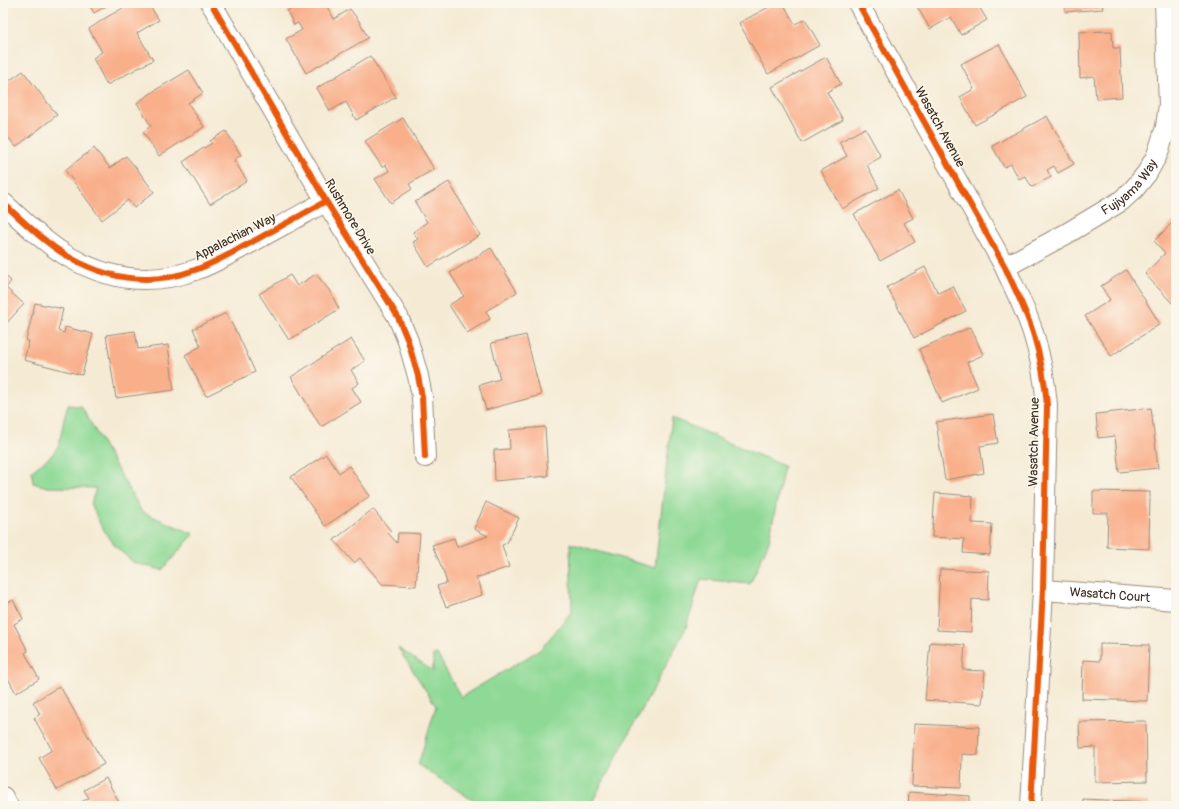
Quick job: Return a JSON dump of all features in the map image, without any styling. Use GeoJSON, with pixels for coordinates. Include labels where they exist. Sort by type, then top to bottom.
{"type":"FeatureCollection","features":[{"type":"Feature","properties":{"kind":"street","name":"Rushmore Drive"},"geometry":{"type":"LineString","coordinates":[[211,3],[326,201],[398,317],[408,341],[418,376],[422,397],[425,457]]}},
{"type":"Feature","properties":{"kind":"street","name":"Wasatch Avenue"},"geometry":{"type":"LineString","coordinates":[[858,3],[1005,268],[1021,302],[1033,334],[1040,360],[1047,405],[1043,590],[1031,806]]}},
{"type":"Feature","properties":{"kind":"street","name":"Fujiyama Way"},"geometry":{"type":"LineString","coordinates":[[1005,268],[1121,201],[1134,189],[1147,173],[1157,155],[1162,140],[1166,127],[1169,104],[1165,3]]}},
{"type":"Feature","properties":{"kind":"street","name":"Appalachian Way"},"geometry":{"type":"LineString","coordinates":[[3,203],[55,247],[81,263],[95,270],[115,276],[146,280],[167,278],[195,271],[223,258],[326,201]]}},
{"type":"Feature","properties":{"kind":"street","name":"Wasatch Court"},"geometry":{"type":"LineString","coordinates":[[1043,590],[1176,600]]}},
{"type":"Feature","properties":{"kind":"street"},"geometry":{"type":"LineString","coordinates":[[3,797],[8,806]]}},
{"type":"Feature","properties":{"kind":"green space"},"geometry":{"type":"Polygon","coordinates":[[[68,405],[81,406],[142,512],[194,534],[162,570],[134,563],[116,547],[101,526],[91,504],[96,488],[48,487],[33,483],[32,471],[51,456],[59,445],[68,405]]]}},
{"type":"Feature","properties":{"kind":"green space"},"geometry":{"type":"Polygon","coordinates":[[[672,418],[784,466],[769,541],[750,584],[701,579],[686,628],[590,806],[482,806],[418,765],[436,706],[398,648],[433,671],[433,655],[437,654],[461,697],[541,649],[572,611],[570,543],[655,568],[672,418]]]}},
{"type":"Feature","properties":{"kind":"building"},"geometry":{"type":"Polygon","coordinates":[[[88,3],[112,3],[94,13],[88,3]]]}},
{"type":"Feature","properties":{"kind":"building"},"geometry":{"type":"Polygon","coordinates":[[[132,3],[148,3],[159,20],[137,33],[153,60],[107,85],[93,58],[102,52],[89,29],[132,3]]]}},
{"type":"Feature","properties":{"kind":"building"},"geometry":{"type":"Polygon","coordinates":[[[299,3],[325,3],[334,19],[350,9],[359,21],[368,38],[306,73],[286,39],[302,30],[298,23],[294,25],[287,11],[299,3]]]}},
{"type":"Feature","properties":{"kind":"building"},"geometry":{"type":"Polygon","coordinates":[[[776,3],[783,3],[795,24],[805,19],[820,45],[768,74],[739,23],[776,3]]]}},
{"type":"Feature","properties":{"kind":"building"},"geometry":{"type":"Polygon","coordinates":[[[915,3],[977,3],[987,20],[961,35],[951,17],[930,29],[915,3]]]}},
{"type":"Feature","properties":{"kind":"building"},"geometry":{"type":"Polygon","coordinates":[[[1065,3],[1102,3],[1103,9],[1065,12],[1065,3]]]}},
{"type":"Feature","properties":{"kind":"building"},"geometry":{"type":"Polygon","coordinates":[[[1112,31],[1113,48],[1120,48],[1122,97],[1096,99],[1094,76],[1080,78],[1079,32],[1112,31]]]}},
{"type":"Feature","properties":{"kind":"building"},"geometry":{"type":"Polygon","coordinates":[[[999,44],[1027,97],[975,125],[960,97],[974,89],[961,64],[999,44]]]}},
{"type":"Feature","properties":{"kind":"building"},"geometry":{"type":"Polygon","coordinates":[[[370,56],[396,97],[356,120],[346,102],[330,111],[317,88],[370,56]]]}},
{"type":"Feature","properties":{"kind":"building"},"geometry":{"type":"Polygon","coordinates":[[[826,57],[841,84],[827,92],[843,120],[802,143],[772,87],[826,57]]]}},
{"type":"Feature","properties":{"kind":"building"},"geometry":{"type":"Polygon","coordinates":[[[189,70],[203,93],[188,103],[204,127],[159,156],[143,132],[151,126],[137,103],[189,70]]]}},
{"type":"Feature","properties":{"kind":"building"},"geometry":{"type":"Polygon","coordinates":[[[23,71],[57,115],[16,147],[3,131],[3,116],[5,114],[3,111],[3,85],[23,71]]]}},
{"type":"Feature","properties":{"kind":"building"},"geometry":{"type":"Polygon","coordinates":[[[1047,116],[1074,164],[1058,173],[1054,166],[1047,170],[1051,177],[1032,187],[1025,176],[1019,179],[1011,164],[1004,167],[992,146],[1047,116]]]}},
{"type":"Feature","properties":{"kind":"building"},"geometry":{"type":"Polygon","coordinates":[[[403,118],[434,169],[409,184],[412,189],[391,203],[375,179],[389,171],[386,165],[382,167],[365,141],[403,118]]]}},
{"type":"Feature","properties":{"kind":"building"},"geometry":{"type":"Polygon","coordinates":[[[865,128],[881,157],[867,165],[879,188],[842,209],[821,171],[847,156],[839,142],[865,128]]]}},
{"type":"Feature","properties":{"kind":"building"},"geometry":{"type":"Polygon","coordinates":[[[226,131],[241,155],[234,160],[247,181],[210,204],[183,162],[212,143],[210,141],[226,131]]]}},
{"type":"Feature","properties":{"kind":"building"},"geometry":{"type":"Polygon","coordinates":[[[94,148],[110,168],[126,156],[154,192],[134,208],[128,200],[102,220],[65,170],[94,148]]]}},
{"type":"Feature","properties":{"kind":"building"},"geometry":{"type":"Polygon","coordinates":[[[449,182],[480,235],[428,267],[413,242],[418,239],[413,232],[427,222],[415,202],[449,182]]]}},
{"type":"Feature","properties":{"kind":"building"},"geometry":{"type":"Polygon","coordinates":[[[898,190],[913,218],[904,223],[915,242],[880,261],[854,214],[898,190]]]}},
{"type":"Feature","properties":{"kind":"building"},"geometry":{"type":"Polygon","coordinates":[[[1175,220],[1176,299],[1172,303],[1145,274],[1165,253],[1154,241],[1175,220]]]}},
{"type":"Feature","properties":{"kind":"building"},"geometry":{"type":"Polygon","coordinates":[[[491,248],[517,292],[486,311],[490,319],[467,333],[449,305],[464,296],[450,273],[491,248]]]}},
{"type":"Feature","properties":{"kind":"building"},"geometry":{"type":"Polygon","coordinates":[[[925,267],[938,293],[953,286],[966,311],[914,338],[887,287],[925,267]]]}},
{"type":"Feature","properties":{"kind":"building"},"geometry":{"type":"Polygon","coordinates":[[[1126,270],[1160,324],[1111,356],[1085,316],[1110,300],[1101,286],[1126,270]]]}},
{"type":"Feature","properties":{"kind":"building"},"geometry":{"type":"Polygon","coordinates":[[[3,273],[11,281],[6,288],[24,304],[3,327],[3,273]]]}},
{"type":"Feature","properties":{"kind":"building"},"geometry":{"type":"Polygon","coordinates":[[[316,274],[329,290],[339,309],[289,340],[259,294],[290,275],[297,286],[316,274]]]}},
{"type":"Feature","properties":{"kind":"building"},"geometry":{"type":"Polygon","coordinates":[[[35,303],[63,309],[58,331],[64,333],[65,327],[93,334],[82,375],[24,360],[29,341],[26,341],[35,303]]]}},
{"type":"Feature","properties":{"kind":"building"},"geometry":{"type":"Polygon","coordinates":[[[226,313],[237,332],[255,372],[206,396],[185,355],[201,346],[193,329],[226,313]]]}},
{"type":"Feature","properties":{"kind":"building"},"geometry":{"type":"Polygon","coordinates":[[[971,327],[983,355],[967,362],[978,388],[942,403],[919,349],[971,327]]]}},
{"type":"Feature","properties":{"kind":"building"},"geometry":{"type":"Polygon","coordinates":[[[135,331],[138,349],[168,345],[174,390],[116,398],[106,335],[135,331]]]}},
{"type":"Feature","properties":{"kind":"building"},"geometry":{"type":"Polygon","coordinates":[[[526,335],[541,395],[486,410],[479,385],[500,379],[491,343],[526,335]]]}},
{"type":"Feature","properties":{"kind":"building"},"geometry":{"type":"Polygon","coordinates":[[[351,339],[365,361],[351,370],[359,383],[352,388],[361,402],[321,427],[291,377],[351,339]]]}},
{"type":"Feature","properties":{"kind":"building"},"geometry":{"type":"Polygon","coordinates":[[[1151,408],[1158,468],[1119,472],[1115,436],[1098,438],[1096,414],[1151,408]]]}},
{"type":"Feature","properties":{"kind":"building"},"geometry":{"type":"Polygon","coordinates":[[[993,414],[998,443],[980,446],[984,473],[945,480],[936,422],[993,414]]]}},
{"type":"Feature","properties":{"kind":"building"},"geometry":{"type":"Polygon","coordinates":[[[545,427],[548,476],[495,481],[494,450],[510,449],[509,430],[545,427]]]}},
{"type":"Feature","properties":{"kind":"building"},"geometry":{"type":"Polygon","coordinates":[[[326,454],[339,473],[349,466],[370,496],[325,526],[291,477],[326,454]]]}},
{"type":"Feature","properties":{"kind":"building"},"geometry":{"type":"Polygon","coordinates":[[[1093,491],[1150,492],[1149,549],[1107,547],[1108,513],[1093,513],[1093,491]]]}},
{"type":"Feature","properties":{"kind":"building"},"geometry":{"type":"Polygon","coordinates":[[[935,493],[973,496],[972,523],[992,524],[990,555],[963,553],[964,539],[932,537],[935,493]]]}},
{"type":"Feature","properties":{"kind":"building"},"geometry":{"type":"Polygon","coordinates":[[[486,502],[519,518],[507,543],[502,545],[509,567],[476,578],[480,585],[482,595],[446,607],[437,586],[447,583],[432,545],[454,538],[457,547],[488,536],[474,529],[486,502]]]}},
{"type":"Feature","properties":{"kind":"building"},"geometry":{"type":"Polygon","coordinates":[[[373,509],[391,531],[388,533],[397,543],[398,533],[420,534],[416,586],[382,584],[360,558],[354,563],[334,540],[373,509]]]}},
{"type":"Feature","properties":{"kind":"building"},"geometry":{"type":"Polygon","coordinates":[[[940,569],[989,571],[988,600],[972,599],[971,632],[937,630],[940,569]]]}},
{"type":"Feature","properties":{"kind":"building"},"geometry":{"type":"Polygon","coordinates":[[[13,600],[23,619],[14,624],[28,651],[25,653],[39,679],[16,693],[3,669],[3,605],[13,600]]]}},
{"type":"Feature","properties":{"kind":"building"},"geometry":{"type":"Polygon","coordinates":[[[930,642],[965,645],[963,670],[985,671],[982,704],[925,700],[930,642]]]}},
{"type":"Feature","properties":{"kind":"building"},"geometry":{"type":"Polygon","coordinates":[[[1100,644],[1149,645],[1147,701],[1082,699],[1083,660],[1100,661],[1100,644]]]}},
{"type":"Feature","properties":{"kind":"building"},"geometry":{"type":"Polygon","coordinates":[[[60,686],[104,764],[57,790],[39,758],[52,750],[34,718],[40,714],[33,702],[60,686]]]}},
{"type":"Feature","properties":{"kind":"building"},"geometry":{"type":"Polygon","coordinates":[[[1146,721],[1147,781],[1095,782],[1095,747],[1080,748],[1079,722],[1146,721]]]}},
{"type":"Feature","properties":{"kind":"building"},"geometry":{"type":"Polygon","coordinates":[[[914,724],[979,727],[978,755],[962,754],[961,788],[912,786],[914,724]]]}},
{"type":"Feature","properties":{"kind":"building"},"geometry":{"type":"Polygon","coordinates":[[[106,778],[121,806],[73,806],[89,798],[84,790],[106,778]]]}},
{"type":"Feature","properties":{"kind":"building"},"geometry":{"type":"Polygon","coordinates":[[[909,792],[970,796],[970,806],[908,806],[909,792]]]}},
{"type":"Feature","properties":{"kind":"building"},"geometry":{"type":"Polygon","coordinates":[[[1083,799],[1149,802],[1149,806],[1083,806],[1083,799]]]}},
{"type":"Feature","properties":{"kind":"cycle path"},"geometry":{"type":"LineString","coordinates":[[211,3],[326,201],[398,317],[408,341],[418,376],[422,397],[425,457]]}},
{"type":"Feature","properties":{"kind":"cycle path"},"geometry":{"type":"LineString","coordinates":[[858,3],[1005,267],[1028,318],[1041,362],[1047,405],[1043,590],[1031,806]]}},
{"type":"Feature","properties":{"kind":"cycle path"},"geometry":{"type":"LineString","coordinates":[[3,203],[43,239],[69,257],[84,265],[115,275],[146,279],[179,275],[210,264],[326,201]]}}]}
